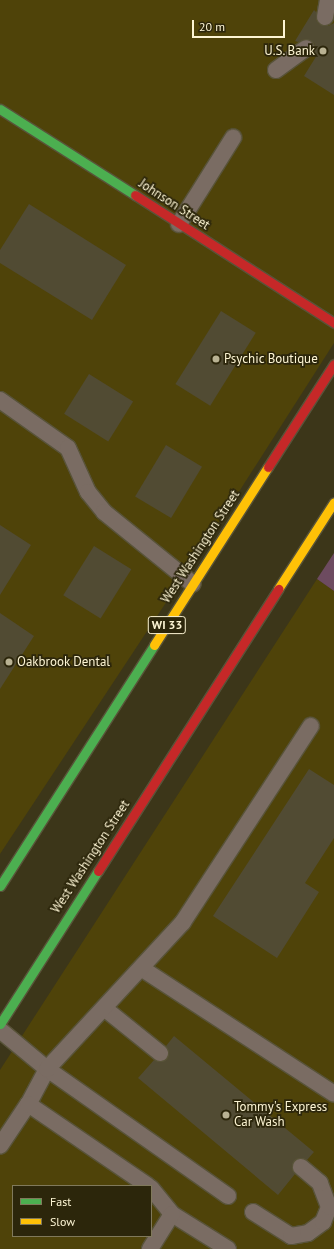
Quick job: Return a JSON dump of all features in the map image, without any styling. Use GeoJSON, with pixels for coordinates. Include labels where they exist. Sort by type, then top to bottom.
{"type":"FeatureCollection","features":[{"type":"Feature","properties":{"kind":"main road","name":"Johnson Street"},"geometry":{"type":"LineString","coordinates":[[0,109],[334,324]]}},
{"type":"Feature","properties":{"kind":"main road","name":"West Washington Street"},"geometry":{"type":"LineString","coordinates":[[0,886],[334,364]]}},
{"type":"Feature","properties":{"kind":"main road","name":"West Washington Street"},"geometry":{"type":"LineString","coordinates":[[0,1024],[334,502]]}},
{"type":"Feature","properties":{"kind":"lane"},"geometry":{"type":"LineString","coordinates":[[325,17],[328,0]]}},
{"type":"Feature","properties":{"kind":"lane"},"geometry":{"type":"LineString","coordinates":[[276,70],[306,48]]}},
{"type":"Feature","properties":{"kind":"lane"},"geometry":{"type":"LineString","coordinates":[[179,224],[233,138]]}},
{"type":"Feature","properties":{"kind":"lane"},"geometry":{"type":"LineString","coordinates":[[0,400],[68,448],[88,492],[104,512],[193,584]]}},
{"type":"Feature","properties":{"kind":"lane"},"geometry":{"type":"LineString","coordinates":[[0,1146],[28,1104],[47,1069],[183,922],[311,726]]}},
{"type":"Feature","properties":{"kind":"lane"},"geometry":{"type":"LineString","coordinates":[[141,968],[334,1094]]}},
{"type":"Feature","properties":{"kind":"lane"},"geometry":{"type":"LineString","coordinates":[[104,1008],[160,1053]]}},
{"type":"Feature","properties":{"kind":"lane"},"geometry":{"type":"LineString","coordinates":[[0,1030],[47,1069],[228,1196]]}},
{"type":"Feature","properties":{"kind":"lane"},"geometry":{"type":"LineString","coordinates":[[28,1104],[147,1185]]}},
{"type":"Feature","properties":{"kind":"lane"},"geometry":{"type":"LineString","coordinates":[[253,1212],[291,1236],[308,1233],[323,1222],[329,1207],[320,1183],[301,1167]]}},
{"type":"Feature","properties":{"kind":"lane"},"geometry":{"type":"LineString","coordinates":[[152,1189],[172,1214],[228,1249]]}},
{"type":"Feature","properties":{"kind":"lane"},"geometry":{"type":"LineString","coordinates":[[150,1249],[172,1214]]}},
{"type":"Feature","properties":{"kind":"shaded area"},"geometry":{"type":"Polygon","coordinates":[[[0,0],[334,0],[334,343],[233,501],[0,854],[0,0]]]}},
{"type":"Feature","properties":{"kind":"shaded area"},"geometry":{"type":"Polygon","coordinates":[[[334,553],[334,591],[317,579],[334,553]]]}},
{"type":"Feature","properties":{"kind":"shaded area"},"geometry":{"type":"Polygon","coordinates":[[[317,579],[334,591],[334,1249],[0,1249],[0,1070],[317,579]]]}},
{"type":"Feature","properties":{"kind":"building","name":"U.S. Bank"},"geometry":{"type":"Polygon","coordinates":[[[314,10],[316,12],[316,20],[319,24],[328,26],[334,23],[334,95],[304,76],[317,55],[314,53],[314,43],[305,39],[298,42],[295,41],[314,10]]]}},
{"type":"Feature","properties":{"kind":"building"},"geometry":{"type":"Polygon","coordinates":[[[29,204],[126,265],[92,320],[0,263],[0,250],[29,204]]]}},
{"type":"Feature","properties":{"kind":"building","name":"Psychic Boutique"},"geometry":{"type":"Polygon","coordinates":[[[221,311],[256,333],[210,406],[175,384],[221,311]]]}},
{"type":"Feature","properties":{"kind":"building"},"geometry":{"type":"Polygon","coordinates":[[[89,374],[133,402],[108,441],[64,414],[89,374]]]}},
{"type":"Feature","properties":{"kind":"building"},"geometry":{"type":"Polygon","coordinates":[[[166,445],[202,467],[171,518],[135,496],[166,445]]]}},
{"type":"Feature","properties":{"kind":"building"},"geometry":{"type":"Polygon","coordinates":[[[0,525],[31,545],[0,595],[0,525]]]}},
{"type":"Feature","properties":{"kind":"building"},"geometry":{"type":"Polygon","coordinates":[[[94,546],[131,569],[101,619],[63,595],[94,546]]]}},
{"type":"Feature","properties":{"kind":"building","name":"Oakbrook Dental"},"geometry":{"type":"Polygon","coordinates":[[[0,613],[34,636],[0,689],[0,613]]]}},
{"type":"Feature","properties":{"kind":"building"},"geometry":{"type":"Polygon","coordinates":[[[309,769],[334,785],[334,838],[305,883],[319,892],[277,958],[213,916],[309,769]]]}},
{"type":"Feature","properties":{"kind":"building","name":"Tommy's Express Car Wash"},"geometry":{"type":"Polygon","coordinates":[[[174,1036],[314,1152],[307,1160],[298,1158],[294,1161],[292,1170],[295,1174],[278,1195],[138,1078],[154,1060],[159,1062],[167,1059],[169,1054],[166,1046],[174,1036]]]}},
{"type":"Feature","properties":{"kind":"traffic: fast"},"geometry":{"type":"LineString","coordinates":[[0,109],[135,195]]}},
{"type":"Feature","properties":{"kind":"traffic: fast"},"geometry":{"type":"LineString","coordinates":[[0,886],[154,645]]}},
{"type":"Feature","properties":{"kind":"traffic: fast"},"geometry":{"type":"LineString","coordinates":[[0,1024],[98,871]]}},
{"type":"Feature","properties":{"kind":"traffic: slow"},"geometry":{"type":"LineString","coordinates":[[154,645],[268,467]]}},
{"type":"Feature","properties":{"kind":"traffic: slow"},"geometry":{"type":"LineString","coordinates":[[278,589],[334,502]]}},
{"type":"Feature","properties":{"kind":"traffic: jam"},"geometry":{"type":"LineString","coordinates":[[135,195],[334,323]]}},
{"type":"Feature","properties":{"kind":"traffic: jam"},"geometry":{"type":"LineString","coordinates":[[268,467],[334,364]]}},
{"type":"Feature","properties":{"kind":"traffic: jam"},"geometry":{"type":"LineString","coordinates":[[98,871],[278,589]]}},
{"type":"Feature","properties":{"kind":"place","name":"U.S. Bank"},"geometry":{"type":"Point","coordinates":[323,51]}},
{"type":"Feature","properties":{"kind":"place","name":"Psychic Boutique"},"geometry":{"type":"Point","coordinates":[216,359]}},
{"type":"Feature","properties":{"kind":"place","name":"Oakbrook Dental"},"geometry":{"type":"Point","coordinates":[9,662]}},
{"type":"Feature","properties":{"kind":"place","name":"Tommy's Express Car Wash"},"geometry":{"type":"Point","coordinates":[226,1115]}}]}
